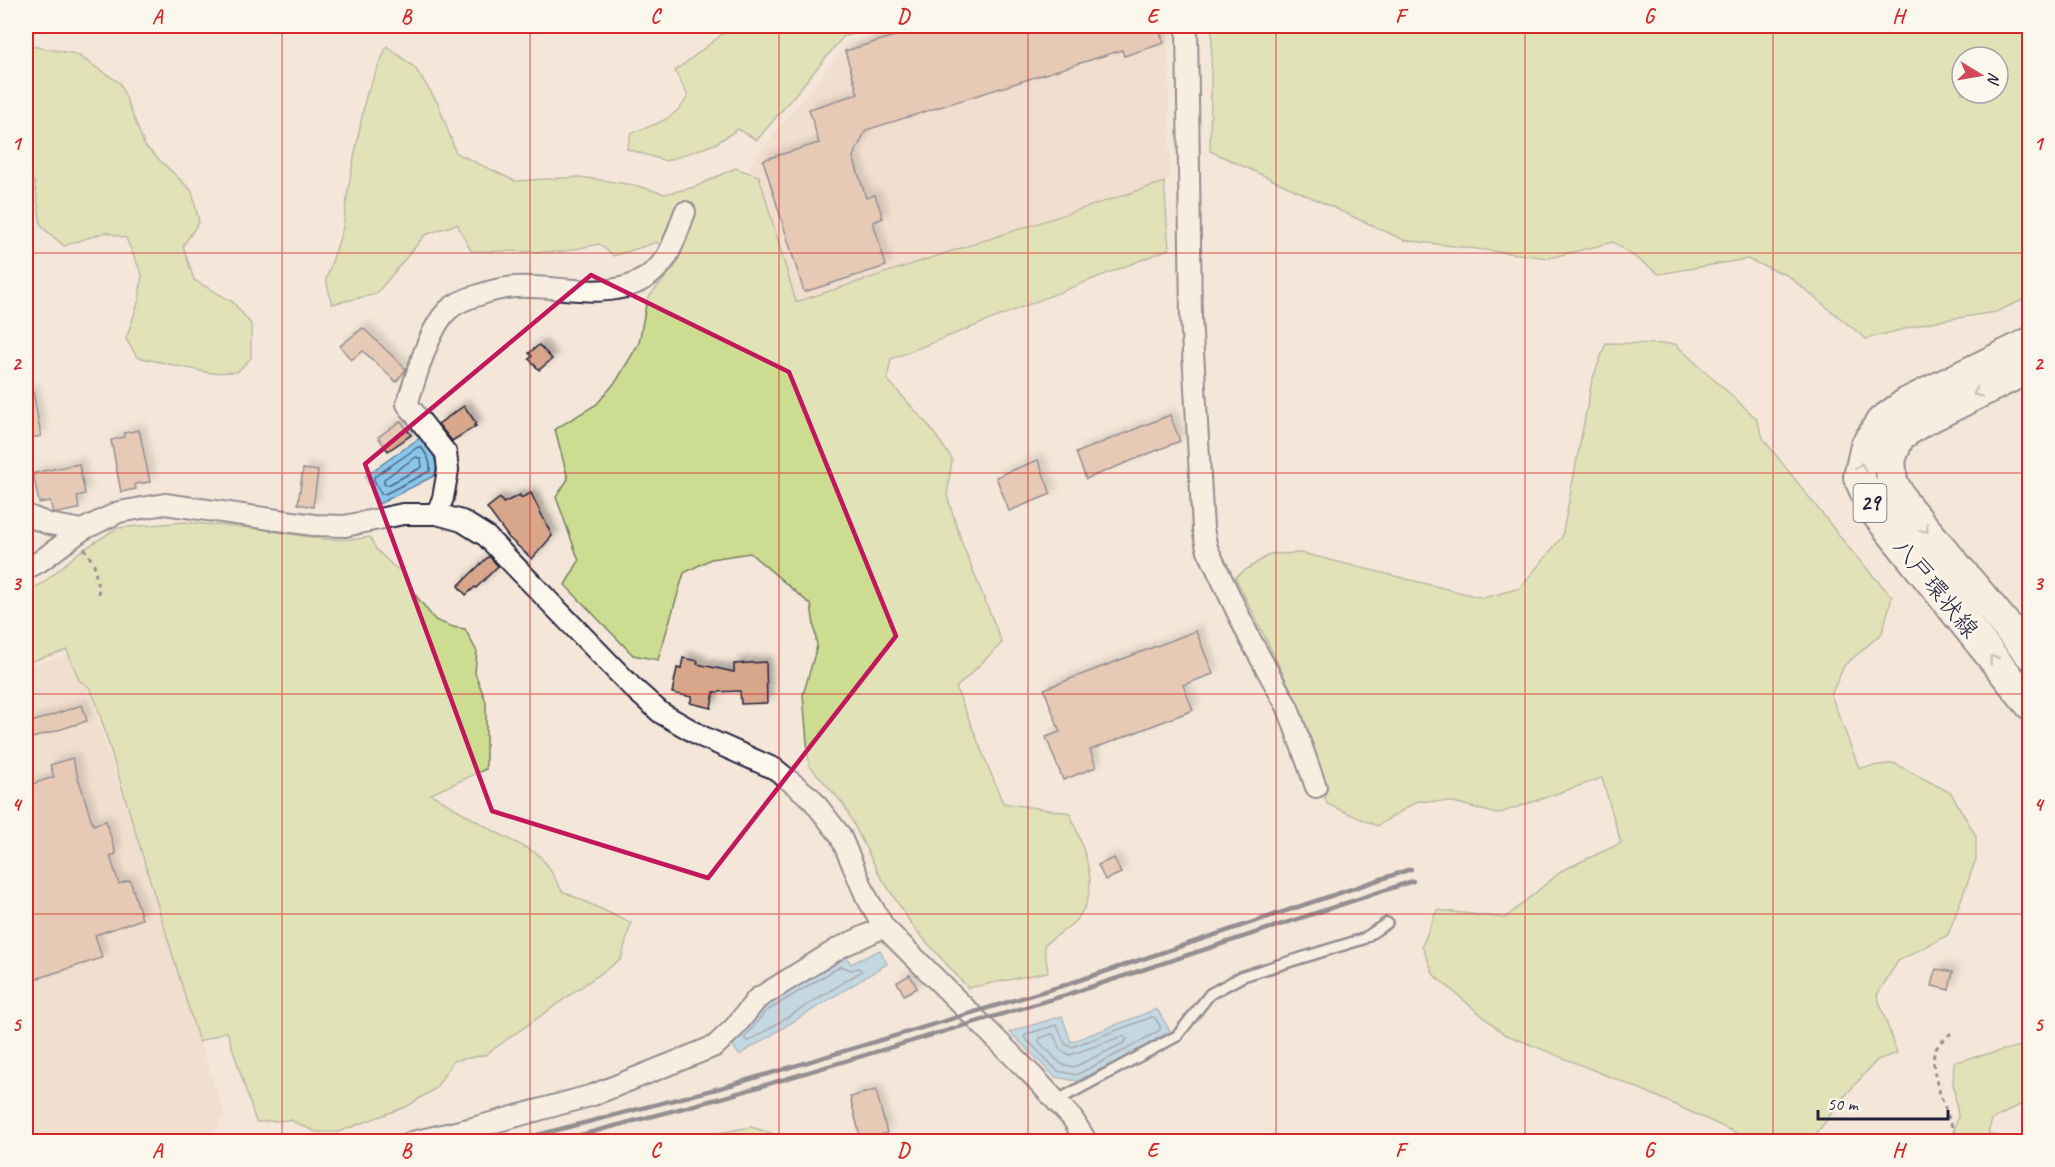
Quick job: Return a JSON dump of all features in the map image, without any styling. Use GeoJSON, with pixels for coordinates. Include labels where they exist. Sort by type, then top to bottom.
{"type":"FeatureCollection","features":[{"type":"Feature","properties":{"kind":"main road","name":"八戸環状線"},"geometry":{"type":"LineString","coordinates":[[2030,343],[1907,403],[1881,422],[1866,446],[1859,477],[1873,509],[2030,704]]}},
{"type":"Feature","properties":{"kind":"main road","name":"八戸環状線"},"geometry":{"type":"LineString","coordinates":[[2030,368],[1914,426],[1899,436],[1890,460],[1892,482],[1904,504],[2030,654]]}},
{"type":"Feature","properties":{"kind":"street"},"geometry":{"type":"LineString","coordinates":[[1187,26],[1191,316],[1206,548],[1250,639],[1288,708],[1316,787]]}},
{"type":"Feature","properties":{"kind":"street"},"geometry":{"type":"LineString","coordinates":[[437,514],[443,498],[448,470],[446,453],[407,404],[432,334],[446,311],[465,299],[486,292],[516,287],[599,291],[620,288],[649,276],[666,258],[684,212]]}},
{"type":"Feature","properties":{"kind":"street"},"geometry":{"type":"LineString","coordinates":[[26,569],[39,562],[78,532],[118,512],[165,504],[314,525],[345,526],[403,514],[437,514],[462,521],[486,536],[632,687],[661,713],[703,738],[775,770],[811,798],[840,835],[866,896],[884,927],[1056,1101],[1072,1118],[1087,1142]]}},
{"type":"Feature","properties":{"kind":"street"},"geometry":{"type":"LineString","coordinates":[[26,515],[78,532]]}},
{"type":"Feature","properties":{"kind":"street"},"geometry":{"type":"LineString","coordinates":[[412,1142],[593,1095],[715,1046],[734,1028],[757,999],[839,948],[884,927]]}},
{"type":"Feature","properties":{"kind":"lane"},"geometry":{"type":"LineString","coordinates":[[1056,1101],[1177,1036],[1210,994],[1242,976],[1363,939],[1387,923]]}},
{"type":"Feature","properties":{"kind":"path"},"geometry":{"type":"LineString","coordinates":[[78,532],[94,564],[99,594]]}},
{"type":"Feature","properties":{"kind":"path"},"geometry":{"type":"LineString","coordinates":[[1951,1033],[1935,1051],[1933,1064],[1940,1092],[1958,1142]]}},
{"type":"Feature","properties":{"kind":"highlighted area"},"geometry":{"type":"Polygon","coordinates":[[[591,275],[789,372],[896,636],[708,878],[492,811],[365,464],[591,275]]]}},
{"type":"Feature","properties":{"kind":"shaded area"},"geometry":{"type":"Polygon","coordinates":[[[910,26],[1168,26],[1170,181],[793,305],[749,165],[846,46],[910,26]]]}},
{"type":"Feature","properties":{"kind":"shaded area"},"geometry":{"type":"Polygon","coordinates":[[[76,652],[224,1115],[209,1141],[26,1142],[26,667],[76,652]]]}},
{"type":"Feature","properties":{"kind":"green space"},"geometry":{"type":"Polygon","coordinates":[[[733,26],[883,26],[843,37],[757,140],[738,129],[715,144],[666,161],[627,149],[631,133],[671,116],[688,96],[675,71],[733,26]]]}},
{"type":"Feature","properties":{"kind":"green space"},"geometry":{"type":"Polygon","coordinates":[[[1212,26],[2029,26],[2029,297],[1996,312],[1931,322],[1866,339],[1787,275],[1747,259],[1659,274],[1613,242],[1549,258],[1404,240],[1210,151],[1212,26]]]}},
{"type":"Feature","properties":{"kind":"green space"},"geometry":{"type":"Polygon","coordinates":[[[26,45],[76,54],[120,83],[145,146],[192,191],[199,222],[183,246],[194,280],[233,302],[251,324],[251,358],[237,372],[210,373],[137,357],[126,339],[139,300],[142,275],[126,238],[106,232],[64,246],[41,226],[35,184],[26,166],[26,45]]]}},
{"type":"Feature","properties":{"kind":"green space"},"geometry":{"type":"Polygon","coordinates":[[[387,46],[415,68],[438,103],[456,153],[515,181],[580,177],[634,185],[665,194],[695,187],[735,168],[759,176],[796,302],[1164,182],[1169,249],[891,359],[887,379],[929,426],[952,459],[947,496],[962,543],[1002,643],[956,688],[1003,803],[1070,813],[1085,853],[1090,880],[1085,906],[1077,919],[1044,945],[1048,972],[968,988],[914,928],[879,874],[844,805],[809,765],[803,695],[817,646],[811,605],[750,553],[711,559],[684,573],[658,660],[633,655],[565,585],[579,561],[556,497],[568,479],[555,429],[597,404],[617,380],[639,343],[647,299],[677,264],[657,242],[614,256],[599,244],[560,252],[471,251],[457,224],[425,235],[376,294],[332,304],[326,280],[343,228],[366,96],[387,46]]]}},
{"type":"Feature","properties":{"kind":"green space"},"geometry":{"type":"Polygon","coordinates":[[[1606,343],[1675,344],[1756,418],[1764,440],[1853,553],[1892,597],[1882,633],[1844,666],[1831,695],[1859,768],[1894,763],[1951,793],[1976,836],[1976,859],[1948,935],[1898,961],[1877,995],[1897,1053],[1877,1060],[1843,1098],[1811,1141],[1756,1142],[1645,1091],[1504,1034],[1434,975],[1422,946],[1437,910],[1505,918],[1563,870],[1621,843],[1602,778],[1497,814],[1454,802],[1418,801],[1377,826],[1327,804],[1295,698],[1235,577],[1270,554],[1302,553],[1483,598],[1520,588],[1562,537],[1592,381],[1606,343]]]}},
{"type":"Feature","properties":{"kind":"green space"},"geometry":{"type":"Polygon","coordinates":[[[185,522],[260,529],[329,539],[370,537],[376,549],[405,574],[414,593],[435,620],[465,629],[477,652],[475,673],[486,702],[486,769],[431,794],[538,854],[548,866],[562,891],[631,923],[621,959],[485,1055],[453,1061],[436,1088],[408,1106],[338,1132],[316,1132],[290,1120],[256,1122],[227,1031],[199,1042],[96,702],[89,687],[79,680],[67,650],[26,663],[26,593],[43,583],[78,553],[117,528],[185,522]]]}},
{"type":"Feature","properties":{"kind":"green space"},"geometry":{"type":"Polygon","coordinates":[[[2029,1044],[2029,1100],[1992,1120],[1988,1133],[2018,1141],[1951,1141],[1958,1116],[1953,1082],[1954,1062],[2029,1044]]]}},
{"type":"Feature","properties":{"kind":"green space"},"geometry":{"type":"Polygon","coordinates":[[[751,1127],[778,1135],[786,1141],[704,1141],[713,1134],[751,1127]]]}},
{"type":"Feature","properties":{"kind":"water"},"geometry":{"type":"Polygon","coordinates":[[[421,437],[435,460],[434,476],[379,504],[365,476],[421,437]]]}},
{"type":"Feature","properties":{"kind":"water"},"geometry":{"type":"Polygon","coordinates":[[[880,950],[887,964],[739,1055],[732,1044],[760,1007],[846,956],[851,964],[880,950]]]}},
{"type":"Feature","properties":{"kind":"water"},"geometry":{"type":"Polygon","coordinates":[[[1157,1009],[1170,1031],[1130,1055],[1077,1081],[1055,1077],[1010,1032],[1062,1016],[1071,1042],[1157,1009]]]}},
{"type":"Feature","properties":{"kind":"building"},"geometry":{"type":"Polygon","coordinates":[[[928,26],[1158,26],[1164,43],[1124,56],[1122,50],[866,130],[853,157],[866,198],[875,195],[883,218],[873,222],[886,266],[804,292],[763,160],[819,143],[809,109],[858,94],[845,51],[928,26]]]}},
{"type":"Feature","properties":{"kind":"building"},"geometry":{"type":"Polygon","coordinates":[[[363,328],[406,369],[396,382],[363,351],[351,360],[340,346],[363,328]]]}},
{"type":"Feature","properties":{"kind":"building"},"geometry":{"type":"Polygon","coordinates":[[[539,345],[552,359],[539,370],[529,359],[532,356],[529,353],[539,345]]]}},
{"type":"Feature","properties":{"kind":"building"},"geometry":{"type":"Polygon","coordinates":[[[26,391],[33,391],[41,436],[26,439],[26,391]]]}},
{"type":"Feature","properties":{"kind":"building"},"geometry":{"type":"Polygon","coordinates":[[[464,406],[476,426],[452,441],[438,424],[464,406]]]}},
{"type":"Feature","properties":{"kind":"building"},"geometry":{"type":"Polygon","coordinates":[[[1170,415],[1180,441],[1086,479],[1076,453],[1170,415]]]}},
{"type":"Feature","properties":{"kind":"building"},"geometry":{"type":"Polygon","coordinates":[[[401,421],[411,435],[388,451],[378,437],[401,421]]]}},
{"type":"Feature","properties":{"kind":"building"},"geometry":{"type":"Polygon","coordinates":[[[139,430],[150,482],[135,484],[136,489],[121,492],[111,440],[124,437],[124,433],[139,430]]]}},
{"type":"Feature","properties":{"kind":"building"},"geometry":{"type":"Polygon","coordinates":[[[1038,460],[1051,494],[1009,511],[996,477],[1038,460]]]}},
{"type":"Feature","properties":{"kind":"building"},"geometry":{"type":"Polygon","coordinates":[[[79,464],[85,494],[77,496],[79,509],[53,513],[50,501],[39,503],[33,473],[79,464]]]}},
{"type":"Feature","properties":{"kind":"building"},"geometry":{"type":"Polygon","coordinates":[[[303,469],[318,471],[313,507],[298,504],[303,469]]]}},
{"type":"Feature","properties":{"kind":"building"},"geometry":{"type":"Polygon","coordinates":[[[531,493],[552,536],[532,559],[509,538],[487,508],[500,498],[503,503],[520,495],[521,498],[531,493]]]}},
{"type":"Feature","properties":{"kind":"building"},"geometry":{"type":"Polygon","coordinates":[[[489,556],[498,566],[466,595],[458,586],[489,556]]]}},
{"type":"Feature","properties":{"kind":"building"},"geometry":{"type":"Polygon","coordinates":[[[1196,631],[1213,674],[1183,685],[1193,710],[1090,750],[1096,767],[1063,780],[1046,737],[1060,732],[1044,689],[1196,631]]]}},
{"type":"Feature","properties":{"kind":"building"},"geometry":{"type":"Polygon","coordinates":[[[683,658],[698,661],[697,664],[734,672],[734,664],[766,662],[767,703],[741,704],[740,691],[714,692],[711,708],[690,703],[692,697],[672,693],[677,668],[681,669],[683,658]]]}},
{"type":"Feature","properties":{"kind":"building"},"geometry":{"type":"Polygon","coordinates":[[[82,705],[87,721],[26,740],[26,724],[82,705]]]}},
{"type":"Feature","properties":{"kind":"building"},"geometry":{"type":"Polygon","coordinates":[[[72,758],[93,825],[106,821],[116,854],[110,856],[119,884],[130,880],[142,919],[95,935],[102,958],[29,981],[26,969],[26,786],[54,777],[50,765],[72,758]]]}},
{"type":"Feature","properties":{"kind":"building"},"geometry":{"type":"Polygon","coordinates":[[[1114,858],[1121,873],[1105,880],[1098,865],[1114,858]]]}},
{"type":"Feature","properties":{"kind":"building"},"geometry":{"type":"Polygon","coordinates":[[[1936,969],[1953,972],[1949,990],[1932,986],[1936,969]]]}},
{"type":"Feature","properties":{"kind":"building"},"geometry":{"type":"Polygon","coordinates":[[[910,975],[917,988],[904,995],[897,982],[910,975]]]}},
{"type":"Feature","properties":{"kind":"building"},"geometry":{"type":"Polygon","coordinates":[[[876,1090],[887,1133],[861,1140],[850,1097],[876,1090]]]}},
{"type":"Feature","properties":{"kind":"railway"},"geometry":{"type":"LineString","coordinates":[[510,1142],[724,1087],[1065,985],[1411,869]]}},
{"type":"Feature","properties":{"kind":"railway"},"geometry":{"type":"LineString","coordinates":[[554,1142],[725,1097],[1066,995],[1413,881]]}}]}
